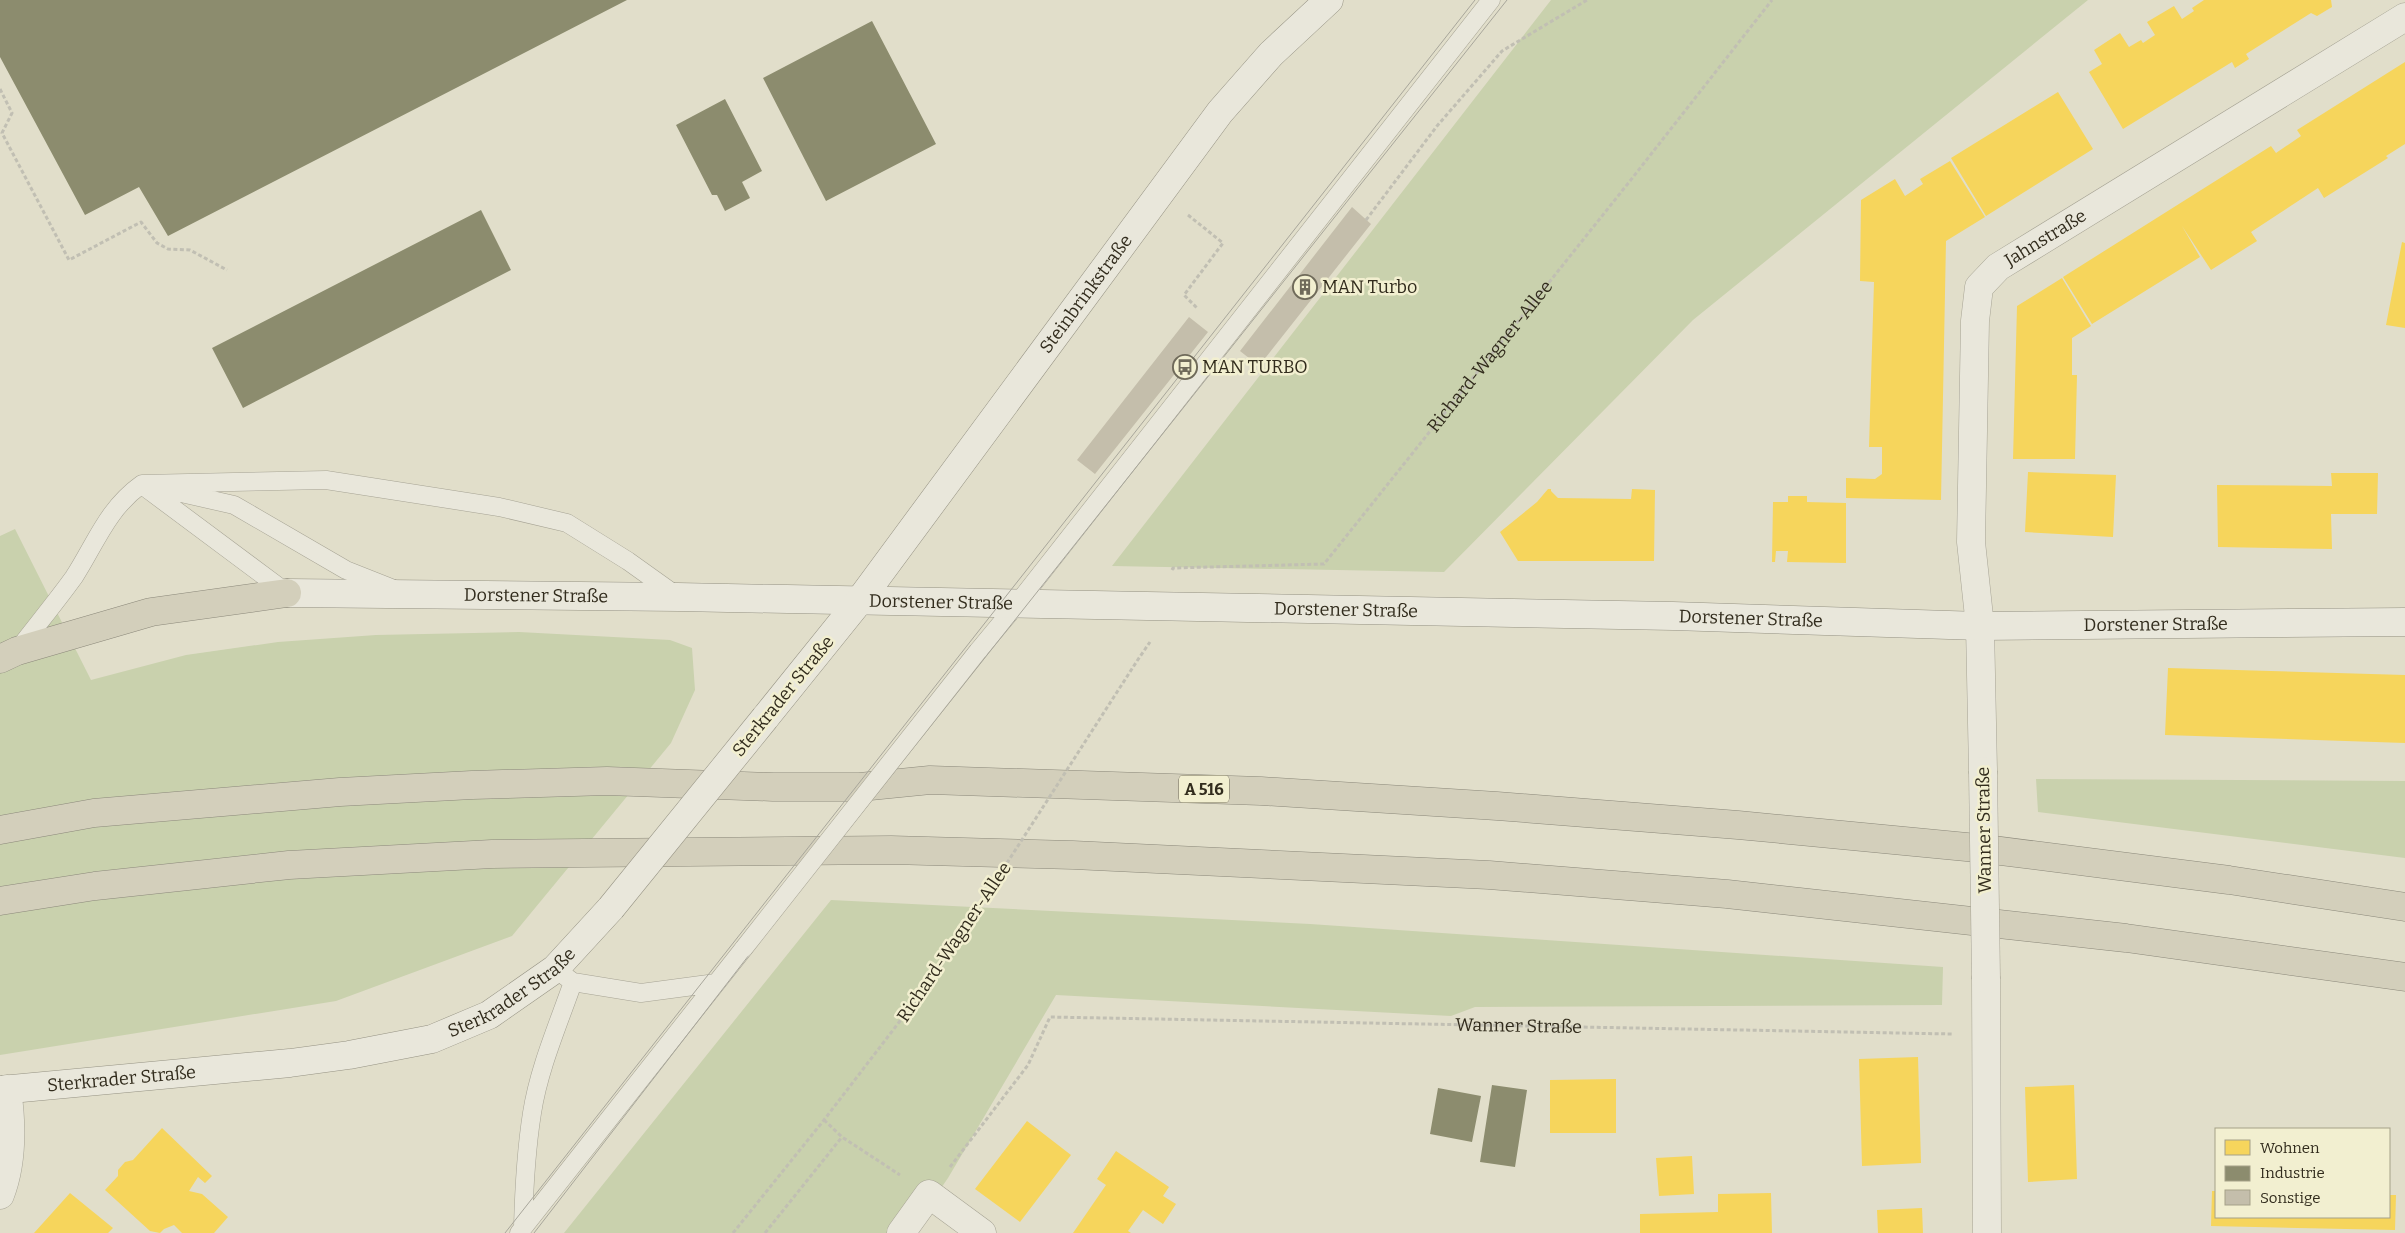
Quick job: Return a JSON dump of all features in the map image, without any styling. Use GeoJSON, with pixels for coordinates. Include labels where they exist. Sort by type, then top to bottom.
{"type":"FeatureCollection","features":[{"type":"Feature","properties":{"kind":"highway"},"geometry":{"type":"LineString","coordinates":[[8,655],[151,612],[287,593]]}},
{"type":"Feature","properties":{"kind":"highway","name":"A 516"},"geometry":{"type":"LineString","coordinates":[[0,830],[94,813],[340,792],[472,785],[607,781],[773,787],[860,787],[930,780],[1262,791],[1497,806],[1738,825],[1977,848],[2229,880],[2405,907]]}},
{"type":"Feature","properties":{"kind":"highway"},"geometry":{"type":"LineString","coordinates":[[0,901],[95,886],[290,865],[492,854],[891,850],[1073,855],[1480,874],[1727,894],[2126,938],[2405,977]]}},
{"type":"Feature","properties":{"kind":"street","name":"Steinbrinkstraße"},"geometry":{"type":"LineString","coordinates":[[860,600],[1220,112],[1271,54],[1329,0]]}},
{"type":"Feature","properties":{"kind":"street","name":"Jahnstraße"},"geometry":{"type":"LineString","coordinates":[[1980,626],[1971,542],[1976,321],[1979,287],[1998,267],[2405,17]]}},
{"type":"Feature","properties":{"kind":"street","name":"Dorstener Straße"},"geometry":{"type":"LineString","coordinates":[[287,593],[860,600],[1664,616],[1980,626],[2405,622]]}},
{"type":"Feature","properties":{"kind":"street","name":"Sterkrader Straße"},"geometry":{"type":"LineString","coordinates":[[4,1090],[290,1064],[432,1039],[489,1015],[564,976],[611,908],[860,600]]}},
{"type":"Feature","properties":{"kind":"street","name":"Wanner Straße"},"geometry":{"type":"LineString","coordinates":[[1980,626],[1987,1035],[1987,1233]]}},
{"type":"Feature","properties":{"kind":"street"},"geometry":{"type":"LineString","coordinates":[[0,1195],[5,1181],[12,1121],[4,1090]]}},
{"type":"Feature","properties":{"kind":"street"},"geometry":{"type":"LineString","coordinates":[[901,1233],[929,1194],[982,1233]]}},
{"type":"Feature","properties":{"kind":"lane"},"geometry":{"type":"LineString","coordinates":[[521,1230],[978,650],[1017,604],[1491,0]]}},
{"type":"Feature","properties":{"kind":"lane"},"geometry":{"type":"LineString","coordinates":[[8,655],[73,577],[124,497],[142,484],[326,480],[499,507],[567,523],[628,561],[678,597]]}},
{"type":"Feature","properties":{"kind":"lane"},"geometry":{"type":"LineString","coordinates":[[142,484],[287,593]]}},
{"type":"Feature","properties":{"kind":"lane"},"geometry":{"type":"LineString","coordinates":[[142,484],[234,505],[346,570],[411,595]]}},
{"type":"Feature","properties":{"kind":"lane"},"geometry":{"type":"LineString","coordinates":[[521,1230],[523,1185],[532,1112],[564,976],[641,993],[716,983]]}},
{"type":"Feature","properties":{"kind":"path"},"geometry":{"type":"LineString","coordinates":[[1366,220],[1437,126],[1502,51],[1586,0]]}},
{"type":"Feature","properties":{"kind":"path","name":"Richard-Wagner-Allee"},"geometry":{"type":"LineString","coordinates":[[1164,606],[1173,568],[1324,564],[1630,182],[1772,0]]}},
{"type":"Feature","properties":{"kind":"path"},"geometry":{"type":"LineString","coordinates":[[0,89],[12,113],[2,133],[69,260],[141,222],[156,243],[168,250],[190,250],[227,270]]}},
{"type":"Feature","properties":{"kind":"path"},"geometry":{"type":"LineString","coordinates":[[1160,193],[1223,243],[1184,295],[1197,308]]}},
{"type":"Feature","properties":{"kind":"path","name":"Richard-Wagner-Allee"},"geometry":{"type":"LineString","coordinates":[[733,1233],[824,1120],[934,978],[1137,661]]}},
{"type":"Feature","properties":{"kind":"path","name":"Wanner Straße"},"geometry":{"type":"LineString","coordinates":[[929,1194],[1028,1064],[1050,1017],[1987,1035]]}},
{"type":"Feature","properties":{"kind":"path"},"geometry":{"type":"LineString","coordinates":[[824,1120],[842,1137],[929,1194]]}},
{"type":"Feature","properties":{"kind":"path"},"geometry":{"type":"LineString","coordinates":[[765,1233],[842,1137]]}},
{"type":"Feature","properties":{"kind":"green space"},"geometry":{"type":"Polygon","coordinates":[[[1551,0],[2088,0],[1693,320],[1444,572],[1112,566],[1551,0]]]}},
{"type":"Feature","properties":{"kind":"green space"},"geometry":{"type":"Polygon","coordinates":[[[15,529],[91,680],[186,655],[278,642],[376,635],[519,632],[670,640],[692,648],[695,690],[671,743],[512,936],[336,1001],[0,1055],[0,536],[15,529]]]}},
{"type":"Feature","properties":{"kind":"green space"},"geometry":{"type":"Polygon","coordinates":[[[2036,779],[2405,781],[2405,858],[2038,812],[2036,779]]]}},
{"type":"Feature","properties":{"kind":"green space"},"geometry":{"type":"Polygon","coordinates":[[[831,900],[1310,924],[1943,967],[1942,1005],[1475,1007],[1451,1016],[1056,995],[948,1178],[910,1233],[564,1233],[831,900]]]}},
{"type":"Feature","properties":{"kind":"building: Wohnen"},"geometry":{"type":"Polygon","coordinates":[[[2204,0],[2331,0],[2332,7],[2317,16],[2311,13],[2246,54],[2249,59],[2235,68],[2232,62],[2123,129],[2089,72],[2102,64],[2094,50],[2120,33],[2129,47],[2141,40],[2143,43],[2155,35],[2147,22],[2174,6],[2182,19],[2194,11],[2192,8],[2204,0]]]}},
{"type":"Feature","properties":{"kind":"building: Wohnen"},"geometry":{"type":"Polygon","coordinates":[[[2405,62],[2405,144],[2386,156],[2388,158],[2324,198],[2318,188],[2251,232],[2257,241],[2211,270],[2182,226],[2200,257],[2092,324],[2063,277],[2271,146],[2276,153],[2301,136],[2297,130],[2405,62]]]}},
{"type":"Feature","properties":{"kind":"building: Wohnen"},"geometry":{"type":"Polygon","coordinates":[[[2058,92],[2093,149],[1986,216],[1951,158],[2058,92]]]}},
{"type":"Feature","properties":{"kind":"building: Wohnen"},"geometry":{"type":"Polygon","coordinates":[[[1950,161],[1985,217],[1946,241],[1941,500],[1846,498],[1846,478],[1875,479],[1882,474],[1882,447],[1869,447],[1874,282],[1860,281],[1861,200],[1895,179],[1905,196],[1923,184],[1920,179],[1950,161]]]}},
{"type":"Feature","properties":{"kind":"building: Wohnen"},"geometry":{"type":"Polygon","coordinates":[[[2402,242],[2405,243],[2405,328],[2386,325],[2402,242]]]}},
{"type":"Feature","properties":{"kind":"building: Wohnen"},"geometry":{"type":"Polygon","coordinates":[[[2062,278],[2091,326],[2072,338],[2072,375],[2077,375],[2075,459],[2013,459],[2017,306],[2062,278]]]}},
{"type":"Feature","properties":{"kind":"building: Wohnen"},"geometry":{"type":"Polygon","coordinates":[[[2028,472],[2116,475],[2113,537],[2025,532],[2028,472]]]}},
{"type":"Feature","properties":{"kind":"building: Wohnen"},"geometry":{"type":"Polygon","coordinates":[[[2331,473],[2378,473],[2377,514],[2331,514],[2332,549],[2218,547],[2217,485],[2332,486],[2331,473]]]}},
{"type":"Feature","properties":{"kind":"building: Wohnen"},"geometry":{"type":"Polygon","coordinates":[[[1548,489],[1551,489],[1558,498],[1631,499],[1632,489],[1655,490],[1654,561],[1518,561],[1500,532],[1537,502],[1548,489]]]}},
{"type":"Feature","properties":{"kind":"building: Wohnen"},"geometry":{"type":"Polygon","coordinates":[[[1788,496],[1807,496],[1807,502],[1846,503],[1846,563],[1787,562],[1788,551],[1776,551],[1775,562],[1772,562],[1773,502],[1788,502],[1788,496]]]}},
{"type":"Feature","properties":{"kind":"building: Wohnen"},"geometry":{"type":"Polygon","coordinates":[[[2168,668],[2405,675],[2405,743],[2165,735],[2168,668]]]}},
{"type":"Feature","properties":{"kind":"building: Wohnen"},"geometry":{"type":"Polygon","coordinates":[[[1918,1057],[1921,1163],[1862,1166],[1859,1059],[1918,1057]]]}},
{"type":"Feature","properties":{"kind":"building: Wohnen"},"geometry":{"type":"Polygon","coordinates":[[[1616,1079],[1616,1133],[1550,1133],[1550,1080],[1616,1079]]]}},
{"type":"Feature","properties":{"kind":"building: Wohnen"},"geometry":{"type":"Polygon","coordinates":[[[2074,1085],[2077,1179],[2028,1182],[2025,1087],[2074,1085]]]}},
{"type":"Feature","properties":{"kind":"building: Wohnen"},"geometry":{"type":"Polygon","coordinates":[[[1027,1121],[1071,1155],[1020,1222],[975,1189],[1027,1121]]]}},
{"type":"Feature","properties":{"kind":"building: Wohnen"},"geometry":{"type":"Polygon","coordinates":[[[162,1128],[212,1176],[205,1183],[198,1177],[189,1191],[202,1194],[228,1217],[214,1233],[182,1233],[174,1225],[160,1233],[150,1231],[105,1190],[118,1176],[118,1170],[125,1162],[133,1160],[162,1128]]]}},
{"type":"Feature","properties":{"kind":"building: Wohnen"},"geometry":{"type":"Polygon","coordinates":[[[1116,1151],[1169,1187],[1163,1196],[1176,1204],[1163,1224],[1143,1210],[1128,1231],[1131,1233],[1073,1233],[1106,1185],[1097,1179],[1116,1151]]]}},
{"type":"Feature","properties":{"kind":"building: Wohnen"},"geometry":{"type":"Polygon","coordinates":[[[1692,1156],[1694,1194],[1659,1196],[1656,1158],[1692,1156]]]}},
{"type":"Feature","properties":{"kind":"building: Wohnen"},"geometry":{"type":"Polygon","coordinates":[[[2212,1191],[2215,1191],[2215,1218],[2390,1218],[2390,1195],[2396,1195],[2395,1230],[2211,1226],[2212,1191]]]}},
{"type":"Feature","properties":{"kind":"building: Wohnen"},"geometry":{"type":"Polygon","coordinates":[[[70,1193],[113,1228],[108,1233],[34,1233],[70,1193]]]}},
{"type":"Feature","properties":{"kind":"building: Wohnen"},"geometry":{"type":"Polygon","coordinates":[[[1771,1193],[1772,1233],[1640,1233],[1640,1214],[1718,1212],[1718,1194],[1771,1193]]]}},
{"type":"Feature","properties":{"kind":"building: Wohnen"},"geometry":{"type":"Polygon","coordinates":[[[1922,1208],[1923,1233],[1878,1233],[1877,1210],[1922,1208]]]}},
{"type":"Feature","properties":{"kind":"building: Industrie"},"geometry":{"type":"Polygon","coordinates":[[[0,0],[627,0],[168,236],[139,187],[85,215],[0,57],[0,0]]]}},
{"type":"Feature","properties":{"kind":"building: Industrie"},"geometry":{"type":"Polygon","coordinates":[[[872,21],[936,144],[826,201],[763,78],[872,21]]]}},
{"type":"Feature","properties":{"kind":"building: Industrie"},"geometry":{"type":"Polygon","coordinates":[[[725,99],[762,171],[742,182],[750,198],[725,211],[717,195],[712,195],[676,125],[725,99]]]}},
{"type":"Feature","properties":{"kind":"building: Industrie"},"geometry":{"type":"Polygon","coordinates":[[[481,210],[511,270],[243,408],[212,348],[481,210]]]}},
{"type":"Feature","properties":{"kind":"building: Industrie"},"geometry":{"type":"Polygon","coordinates":[[[1492,1085],[1527,1090],[1515,1167],[1480,1162],[1492,1085]]]}},
{"type":"Feature","properties":{"kind":"building: Industrie"},"geometry":{"type":"Polygon","coordinates":[[[1438,1088],[1481,1096],[1472,1142],[1430,1134],[1438,1088]]]}},
{"type":"Feature","properties":{"kind":"building: Sonstige","name":"MAN Turbo"},"geometry":{"type":"Polygon","coordinates":[[[1352,207],[1371,224],[1259,366],[1240,351],[1352,207]]]}},
{"type":"Feature","properties":{"kind":"building: Sonstige","name":"MAN Turbo"},"geometry":{"type":"Polygon","coordinates":[[[1189,317],[1208,332],[1095,474],[1077,460],[1189,317]]]}},
{"type":"Feature","properties":{"kind":"tram line"},"geometry":{"type":"LineString","coordinates":[[505,1233],[1475,0]]}},
{"type":"Feature","properties":{"kind":"tram line"},"geometry":{"type":"LineString","coordinates":[[534,1233],[749,955],[1507,0]]}},
{"type":"Feature","properties":{"kind":"place","name":"MAN Turbo"},"geometry":{"type":"Point","coordinates":[1305,287]}},
{"type":"Feature","properties":{"kind":"place","name":"MAN TURBO"},"geometry":{"type":"Point","coordinates":[1185,367]}}]}
